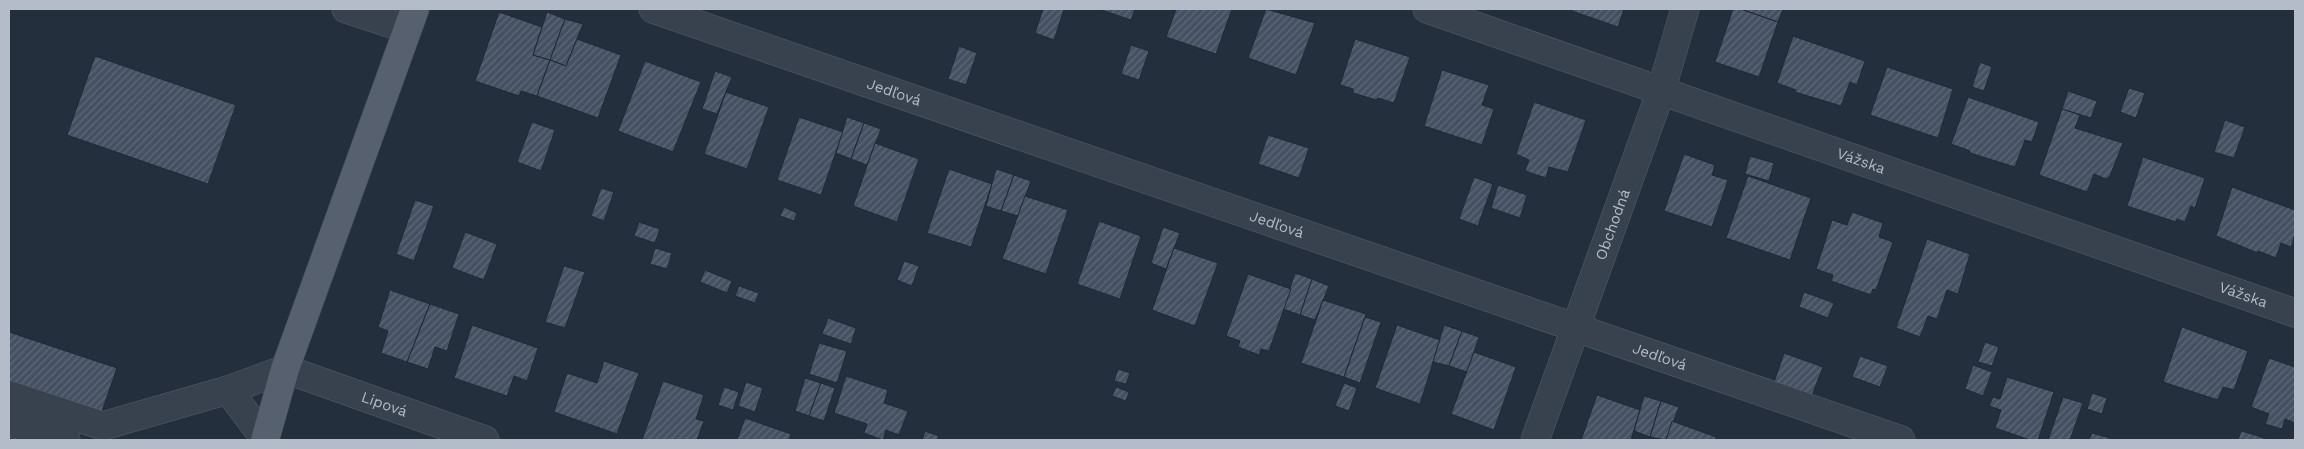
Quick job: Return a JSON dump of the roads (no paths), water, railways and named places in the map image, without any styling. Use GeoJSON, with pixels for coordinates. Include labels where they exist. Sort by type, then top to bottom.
{"type":"FeatureCollection","features":[{"type":"Feature","properties":{"kind":"main road"},"geometry":{"type":"LineString","coordinates":[[265,440],[285,369],[411,19]]}},
{"type":"Feature","properties":{"kind":"street"},"geometry":{"type":"LineString","coordinates":[[346,9],[411,19]]}},
{"type":"Feature","properties":{"kind":"street","name":"Jedľová"},"geometry":{"type":"LineString","coordinates":[[653,9],[1901,440]]}},
{"type":"Feature","properties":{"kind":"street","name":"Vážska"},"geometry":{"type":"LineString","coordinates":[[1427,9],[2295,313]]}},
{"type":"Feature","properties":{"kind":"street","name":"Obchodná"},"geometry":{"type":"LineString","coordinates":[[1535,440],[1661,91],[1685,9]]}},
{"type":"Feature","properties":{"kind":"street"},"geometry":{"type":"LineString","coordinates":[[9,395],[102,426],[228,390],[285,369]]}},
{"type":"Feature","properties":{"kind":"street","name":"Lipová"},"geometry":{"type":"LineString","coordinates":[[285,369],[485,440]]}},
{"type":"Feature","properties":{"kind":"street"},"geometry":{"type":"LineString","coordinates":[[228,390],[265,440]]}},
{"type":"Feature","properties":{"kind":"street"},"geometry":{"type":"LineString","coordinates":[[9,422],[66,440]]}}]}
